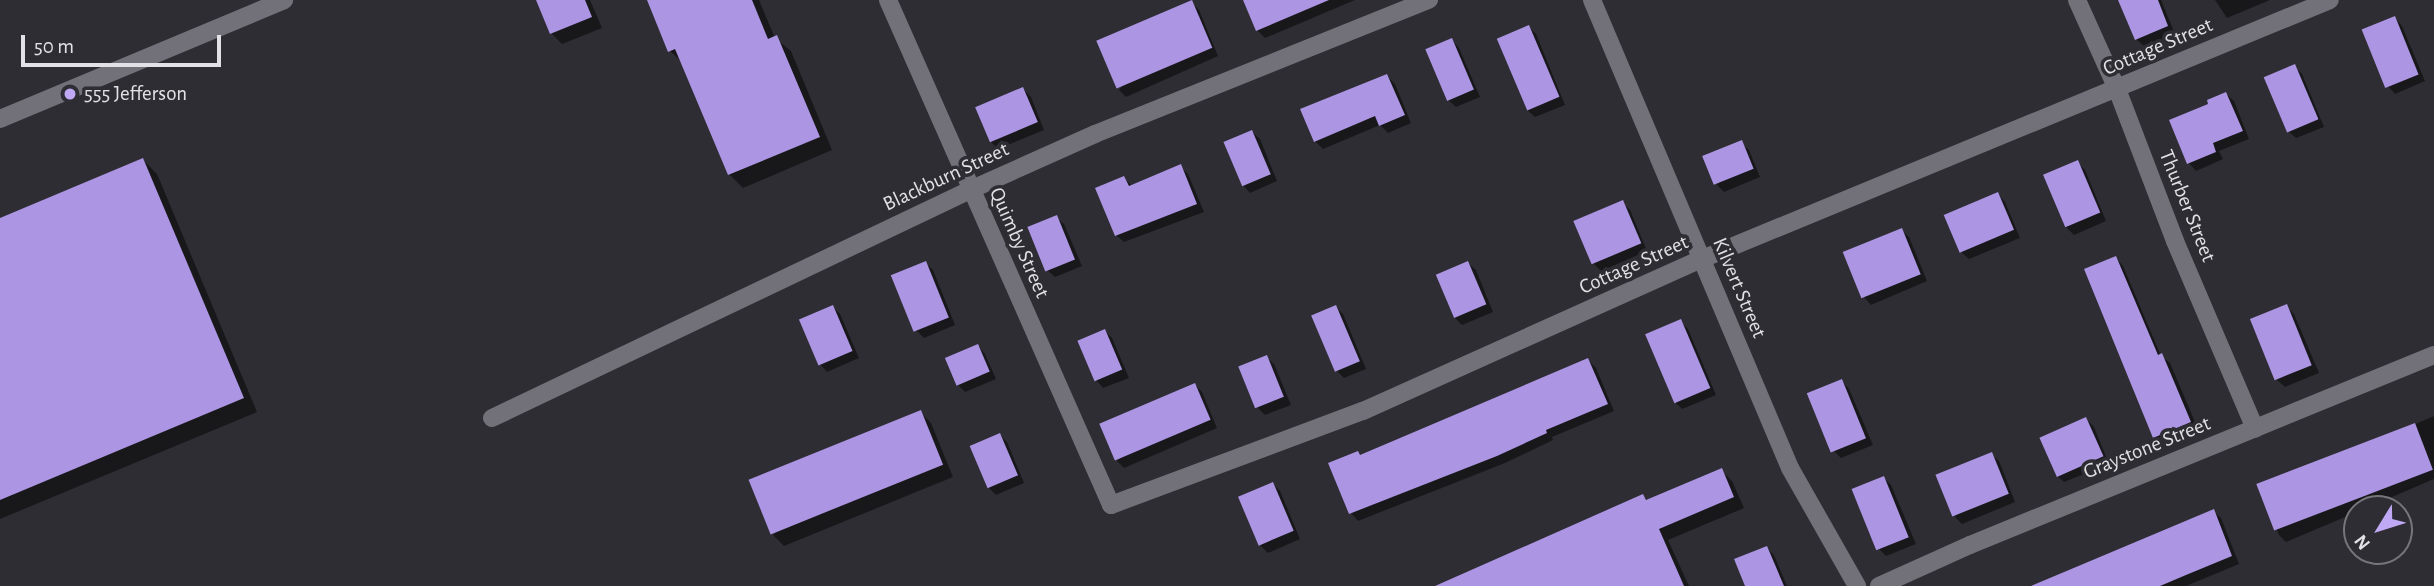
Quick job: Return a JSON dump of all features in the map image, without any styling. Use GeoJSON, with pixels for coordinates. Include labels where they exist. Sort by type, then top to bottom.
{"type":"FeatureCollection","features":[{"type":"Feature","properties":{"kind":"street"},"geometry":{"type":"LineString","coordinates":[[0,119],[284,0]]}},
{"type":"Feature","properties":{"kind":"street","name":"Quimby Street"},"geometry":{"type":"LineString","coordinates":[[888,0],[1111,505]]}},
{"type":"Feature","properties":{"kind":"street","name":"Blackburn Street"},"geometry":{"type":"LineString","coordinates":[[492,418],[970,190],[1096,134],[1429,0]]}},
{"type":"Feature","properties":{"kind":"street","name":"Kilvert Street"},"geometry":{"type":"LineString","coordinates":[[1592,0],[1790,468],[1857,586]]}},
{"type":"Feature","properties":{"kind":"street","name":"Thurber Street"},"geometry":{"type":"LineString","coordinates":[[2077,0],[2117,89],[2175,240],[2255,429]]}},
{"type":"Feature","properties":{"kind":"street","name":"Cottage Street"},"geometry":{"type":"LineString","coordinates":[[1111,505],[1363,411],[1702,259],[2330,0]]}},
{"type":"Feature","properties":{"kind":"street","name":"Graystone Street"},"geometry":{"type":"LineString","coordinates":[[1879,586],[1970,545],[2434,355]]}},
{"type":"Feature","properties":{"kind":"building"},"geometry":{"type":"Polygon","coordinates":[[[536,0],[585,0],[592,17],[550,34],[536,0]]]}},
{"type":"Feature","properties":{"kind":"building"},"geometry":{"type":"Polygon","coordinates":[[[647,0],[752,0],[768,39],[777,35],[820,137],[728,175],[675,49],[668,52],[647,0]]]}},
{"type":"Feature","properties":{"kind":"building"},"geometry":{"type":"Polygon","coordinates":[[[1192,0],[1212,48],[1117,89],[1096,41],[1192,0]]]}},
{"type":"Feature","properties":{"kind":"building"},"geometry":{"type":"Polygon","coordinates":[[[1243,0],[1329,0],[1256,31],[1243,0]]]}},
{"type":"Feature","properties":{"kind":"building"},"geometry":{"type":"Polygon","coordinates":[[[2118,0],[2158,0],[2168,26],[2135,40],[2118,0]]]}},
{"type":"Feature","properties":{"kind":"building"},"geometry":{"type":"Polygon","coordinates":[[[2395,16],[2419,74],[2385,88],[2362,29],[2395,16]]]}},
{"type":"Feature","properties":{"kind":"building"},"geometry":{"type":"Polygon","coordinates":[[[1529,25],[1559,97],[1527,110],[1497,39],[1529,25]]]}},
{"type":"Feature","properties":{"kind":"building"},"geometry":{"type":"Polygon","coordinates":[[[1452,38],[1474,90],[1447,101],[1425,49],[1452,38]]]}},
{"type":"Feature","properties":{"kind":"building"},"geometry":{"type":"Polygon","coordinates":[[[2295,64],[2318,119],[2287,133],[2264,77],[2295,64]]]}},
{"type":"Feature","properties":{"kind":"building"},"geometry":{"type":"Polygon","coordinates":[[[1387,74],[1405,115],[1379,126],[1375,116],[1314,142],[1300,109],[1387,74]]]}},
{"type":"Feature","properties":{"kind":"building"},"geometry":{"type":"Polygon","coordinates":[[[1023,87],[1038,122],[990,142],[975,107],[1023,87]]]}},
{"type":"Feature","properties":{"kind":"building"},"geometry":{"type":"Polygon","coordinates":[[[2226,92],[2243,131],[2213,143],[2216,152],[2187,164],[2169,120],[2208,104],[2207,100],[2226,92]]]}},
{"type":"Feature","properties":{"kind":"building"},"geometry":{"type":"Polygon","coordinates":[[[1252,130],[1271,174],[1242,186],[1223,142],[1252,130]]]}},
{"type":"Feature","properties":{"kind":"building"},"geometry":{"type":"Polygon","coordinates":[[[1742,140],[1754,169],[1714,185],[1702,156],[1742,140]]]}},
{"type":"Feature","properties":{"kind":"building"},"geometry":{"type":"Polygon","coordinates":[[[143,158],[244,398],[0,500],[0,218],[143,158]]]}},
{"type":"Feature","properties":{"kind":"building"},"geometry":{"type":"Polygon","coordinates":[[[2078,160],[2100,212],[2065,227],[2043,175],[2078,160]]]}},
{"type":"Feature","properties":{"kind":"building"},"geometry":{"type":"Polygon","coordinates":[[[1181,164],[1197,204],[1115,236],[1095,188],[1124,176],[1129,186],[1181,164]]]}},
{"type":"Feature","properties":{"kind":"building"},"geometry":{"type":"Polygon","coordinates":[[[1998,192],[2014,230],[1960,253],[1944,215],[1998,192]]]}},
{"type":"Feature","properties":{"kind":"building"},"geometry":{"type":"Polygon","coordinates":[[[1623,200],[1641,243],[1592,264],[1573,221],[1623,200]]]}},
{"type":"Feature","properties":{"kind":"building"},"geometry":{"type":"Polygon","coordinates":[[[1057,215],[1075,260],[1045,271],[1027,227],[1057,215]]]}},
{"type":"Feature","properties":{"kind":"building"},"geometry":{"type":"Polygon","coordinates":[[[1902,228],[1921,274],[1861,298],[1843,252],[1902,228]]]}},
{"type":"Feature","properties":{"kind":"building"},"geometry":{"type":"Polygon","coordinates":[[[2116,256],[2158,355],[2162,353],[2191,422],[2153,438],[2084,269],[2116,256]]]}},
{"type":"Feature","properties":{"kind":"building"},"geometry":{"type":"Polygon","coordinates":[[[926,261],[949,318],[914,332],[891,275],[926,261]]]}},
{"type":"Feature","properties":{"kind":"building"},"geometry":{"type":"Polygon","coordinates":[[[1468,261],[1486,304],[1454,318],[1436,275],[1468,261]]]}},
{"type":"Feature","properties":{"kind":"building"},"geometry":{"type":"Polygon","coordinates":[[[2287,304],[2312,365],[2275,380],[2250,319],[2287,304]]]}},
{"type":"Feature","properties":{"kind":"building"},"geometry":{"type":"Polygon","coordinates":[[[833,305],[853,351],[818,365],[799,319],[833,305]]]}},
{"type":"Feature","properties":{"kind":"building"},"geometry":{"type":"Polygon","coordinates":[[[1336,305],[1360,361],[1335,372],[1311,316],[1336,305]]]}},
{"type":"Feature","properties":{"kind":"building"},"geometry":{"type":"Polygon","coordinates":[[[1681,319],[1710,388],[1674,403],[1645,334],[1681,319]]]}},
{"type":"Feature","properties":{"kind":"building"},"geometry":{"type":"Polygon","coordinates":[[[1105,329],[1122,370],[1095,381],[1077,341],[1105,329]]]}},
{"type":"Feature","properties":{"kind":"building"},"geometry":{"type":"Polygon","coordinates":[[[978,344],[990,372],[957,386],[945,358],[978,344]]]}},
{"type":"Feature","properties":{"kind":"building"},"geometry":{"type":"Polygon","coordinates":[[[1267,355],[1284,397],[1255,408],[1238,367],[1267,355]]]}},
{"type":"Feature","properties":{"kind":"building"},"geometry":{"type":"Polygon","coordinates":[[[1588,358],[1608,404],[1546,430],[1547,433],[1497,456],[1349,514],[1328,463],[1358,451],[1360,455],[1588,358]]]}},
{"type":"Feature","properties":{"kind":"building"},"geometry":{"type":"Polygon","coordinates":[[[1842,379],[1866,438],[1831,453],[1807,393],[1842,379]]]}},
{"type":"Feature","properties":{"kind":"building"},"geometry":{"type":"Polygon","coordinates":[[[1195,383],[1211,420],[1115,460],[1099,424],[1195,383]]]}},
{"type":"Feature","properties":{"kind":"building"},"geometry":{"type":"Polygon","coordinates":[[[921,410],[943,465],[771,534],[749,480],[921,410]]]}},
{"type":"Feature","properties":{"kind":"building"},"geometry":{"type":"Polygon","coordinates":[[[2086,417],[2103,456],[2057,477],[2039,438],[2086,417]]]}},
{"type":"Feature","properties":{"kind":"building"},"geometry":{"type":"Polygon","coordinates":[[[2415,423],[2433,470],[2367,495],[2343,495],[2343,504],[2274,531],[2256,484],[2415,423]]]}},
{"type":"Feature","properties":{"kind":"building"},"geometry":{"type":"Polygon","coordinates":[[[1000,433],[1018,475],[988,488],[970,446],[1000,433]]]}},
{"type":"Feature","properties":{"kind":"building"},"geometry":{"type":"Polygon","coordinates":[[[1992,452],[2009,494],[1952,517],[1935,475],[1992,452]]]}},
{"type":"Feature","properties":{"kind":"building"},"geometry":{"type":"Polygon","coordinates":[[[1722,468],[1734,497],[1659,529],[1684,586],[1435,586],[1643,494],[1646,500],[1722,468]]]}},
{"type":"Feature","properties":{"kind":"building"},"geometry":{"type":"Polygon","coordinates":[[[1884,476],[1909,537],[1876,550],[1852,489],[1884,476]]]}},
{"type":"Feature","properties":{"kind":"building"},"geometry":{"type":"Polygon","coordinates":[[[1273,482],[1294,531],[1259,546],[1238,497],[1273,482]]]}},
{"type":"Feature","properties":{"kind":"building"},"geometry":{"type":"Polygon","coordinates":[[[2214,509],[2232,556],[2160,586],[2031,586],[2214,509]]]}},
{"type":"Feature","properties":{"kind":"building"},"geometry":{"type":"Polygon","coordinates":[[[1767,546],[1784,586],[1745,586],[1734,559],[1767,546]]]}},
{"type":"Feature","properties":{"kind":"place","name":"555 Jefferson"},"geometry":{"type":"Point","coordinates":[70,94]}}]}
